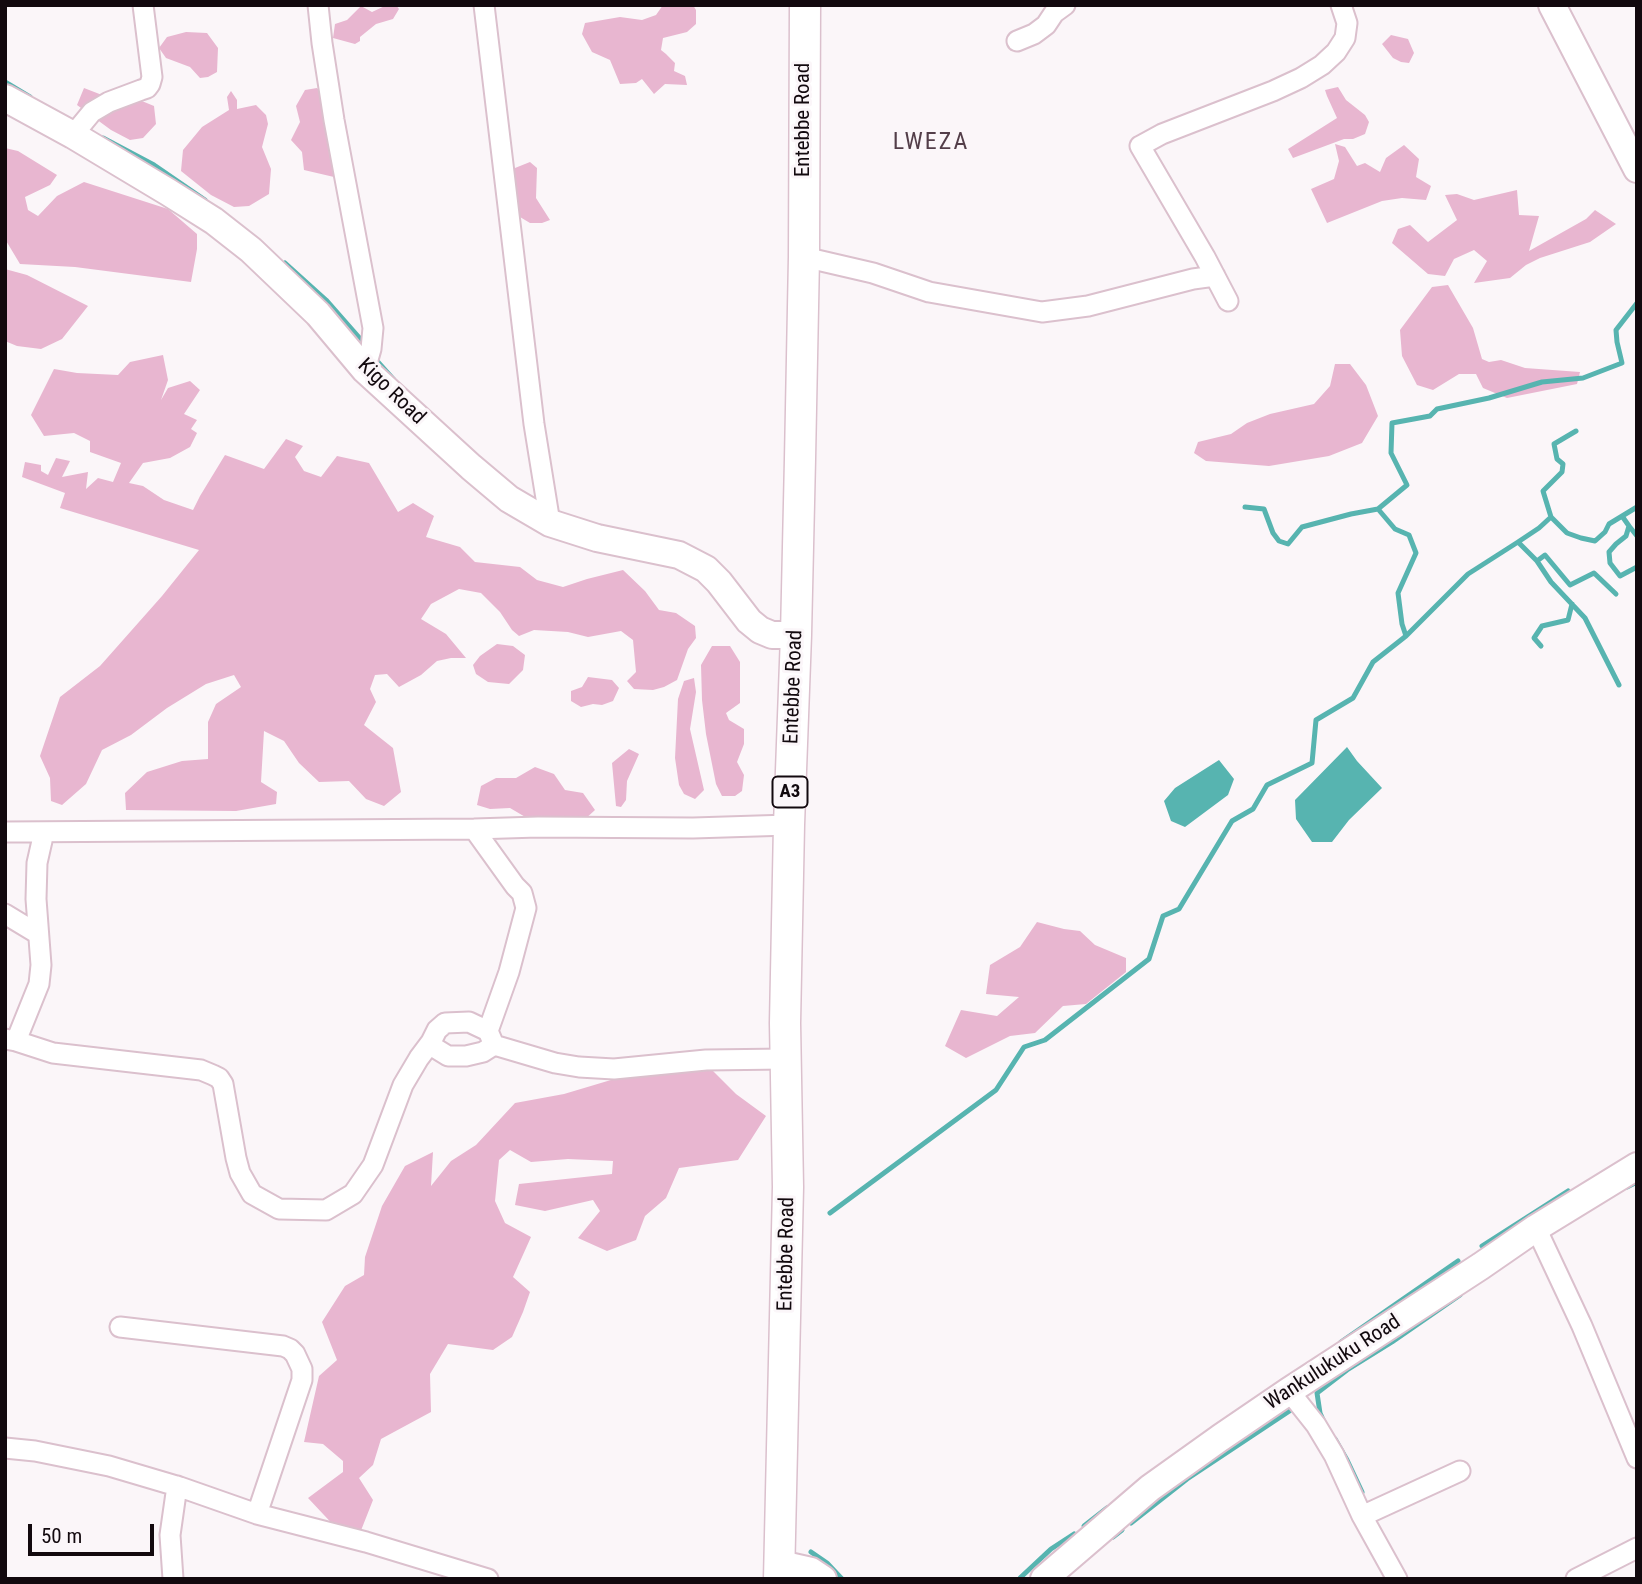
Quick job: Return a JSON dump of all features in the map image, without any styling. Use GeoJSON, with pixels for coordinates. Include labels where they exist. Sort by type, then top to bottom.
{"type":"FeatureCollection","features":[{"type":"Feature","properties":{"kind":"main road","name":"Entebbe Road"},"geometry":{"type":"LineString","coordinates":[[780,1571],[788,1186],[785,1059],[804,257],[805,5]]}},
{"type":"Feature","properties":{"kind":"street"},"geometry":{"type":"LineString","coordinates":[[73,135],[92,112],[147,88],[150,83],[152,77],[143,5]]}},
{"type":"Feature","properties":{"kind":"street"},"geometry":{"type":"LineString","coordinates":[[318,5],[334,120],[373,328],[365,370]]}},
{"type":"Feature","properties":{"kind":"street"},"geometry":{"type":"LineString","coordinates":[[484,5],[534,424],[550,523]]}},
{"type":"Feature","properties":{"kind":"street"},"geometry":{"type":"LineString","coordinates":[[1017,41],[1034,34],[1065,5]]}},
{"type":"Feature","properties":{"kind":"street"},"geometry":{"type":"LineString","coordinates":[[1228,301],[1140,146],[1162,134],[1273,91],[1322,65],[1336,52],[1345,38],[1347,23],[1341,5]]}},
{"type":"Feature","properties":{"kind":"street"},"geometry":{"type":"LineString","coordinates":[[1552,5],[1637,169]]}},
{"type":"Feature","properties":{"kind":"street","name":"Kigo Road"},"geometry":{"type":"LineString","coordinates":[[5,98],[168,192],[214,221],[251,250],[318,314],[365,370],[509,499],[550,523],[597,538],[679,555],[706,569],[749,621],[760,630],[772,635],[796,635]]}},
{"type":"Feature","properties":{"kind":"street"},"geometry":{"type":"LineString","coordinates":[[804,257],[873,272],[929,292],[1042,312],[1088,306],[1193,279],[1215,276]]}},
{"type":"Feature","properties":{"kind":"street"},"geometry":{"type":"LineString","coordinates":[[5,832],[474,830],[789,825]]}},
{"type":"Feature","properties":{"kind":"street"},"geometry":{"type":"LineString","coordinates":[[431,1042],[448,1056],[484,1052],[491,1038],[526,908],[522,893],[474,830]]}},
{"type":"Feature","properties":{"kind":"street"},"geometry":{"type":"LineString","coordinates":[[44,832],[37,863],[36,899],[41,965],[39,984],[11,1040],[53,1053],[201,1070],[219,1078],[223,1084],[240,1172],[252,1194],[279,1209],[326,1210],[353,1194],[373,1165],[403,1085],[437,1030],[445,1023],[469,1022],[491,1038],[555,1063],[579,1067],[614,1069],[706,1060],[785,1059]]}},
{"type":"Feature","properties":{"kind":"street"},"geometry":{"type":"LineString","coordinates":[[5,914],[38,934]]}},
{"type":"Feature","properties":{"kind":"street","name":"Wankulukuku Road"},"geometry":{"type":"LineString","coordinates":[[1044,1579],[1150,1488],[1289,1391],[1535,1228],[1637,1166]]}},
{"type":"Feature","properties":{"kind":"street"},"geometry":{"type":"LineString","coordinates":[[1535,1228],[1582,1326],[1637,1458]]}},
{"type":"Feature","properties":{"kind":"street"},"geometry":{"type":"LineString","coordinates":[[120,1327],[283,1346],[295,1354],[302,1369],[302,1380],[257,1514]]}},
{"type":"Feature","properties":{"kind":"street"},"geometry":{"type":"LineString","coordinates":[[1289,1391],[1316,1425],[1334,1455],[1362,1516],[1397,1579]]}},
{"type":"Feature","properties":{"kind":"street"},"geometry":{"type":"LineString","coordinates":[[5,1448],[35,1451],[109,1466],[257,1514],[366,1542],[488,1579]]}},
{"type":"Feature","properties":{"kind":"street"},"geometry":{"type":"LineString","coordinates":[[1362,1516],[1460,1471]]}},
{"type":"Feature","properties":{"kind":"street"},"geometry":{"type":"LineString","coordinates":[[173,1579],[170,1535],[177,1486]]}},
{"type":"Feature","properties":{"kind":"street"},"geometry":{"type":"LineString","coordinates":[[1576,1579],[1637,1548]]}},
{"type":"Feature","properties":{"kind":"street"},"geometry":{"type":"LineString","coordinates":[[780,1571],[811,1571],[823,1579]]}},
{"type":"Feature","properties":{"kind":"shaded area"},"geometry":{"type":"Polygon","coordinates":[[[387,5],[396,5],[399,9],[393,19],[376,24],[360,37],[360,41],[355,44],[333,38],[335,24],[347,20],[361,6],[372,12],[387,5]]]}},
{"type":"Feature","properties":{"kind":"shaded area"},"geometry":{"type":"Polygon","coordinates":[[[663,5],[693,5],[696,10],[696,24],[687,32],[663,38],[661,50],[675,63],[674,71],[685,76],[687,85],[665,84],[654,94],[642,79],[636,83],[620,84],[610,60],[592,52],[582,34],[585,23],[620,17],[642,20],[656,15],[663,5]]]}},
{"type":"Feature","properties":{"kind":"shaded area"},"geometry":{"type":"Polygon","coordinates":[[[186,32],[207,33],[218,48],[217,72],[200,78],[190,67],[166,58],[159,48],[167,37],[186,32]]]}},
{"type":"Feature","properties":{"kind":"shaded area"},"geometry":{"type":"Polygon","coordinates":[[[1391,35],[1408,39],[1414,53],[1409,63],[1393,58],[1382,44],[1391,35]]]}},
{"type":"Feature","properties":{"kind":"shaded area"},"geometry":{"type":"Polygon","coordinates":[[[1338,87],[1346,100],[1365,115],[1369,122],[1365,134],[1293,158],[1288,149],[1337,118],[1325,90],[1338,87]]]}},
{"type":"Feature","properties":{"kind":"shaded area"},"geometry":{"type":"Polygon","coordinates":[[[84,88],[102,95],[137,99],[154,106],[156,124],[143,138],[130,140],[111,130],[77,105],[84,88]]]}},
{"type":"Feature","properties":{"kind":"shaded area"},"geometry":{"type":"Polygon","coordinates":[[[317,88],[345,120],[349,140],[334,160],[340,183],[334,177],[304,170],[302,152],[291,140],[300,122],[296,106],[305,90],[317,88]]]}},
{"type":"Feature","properties":{"kind":"shaded area"},"geometry":{"type":"Polygon","coordinates":[[[231,91],[237,100],[237,109],[256,105],[266,115],[268,124],[262,147],[271,169],[269,194],[249,206],[234,207],[211,195],[181,171],[183,150],[202,127],[229,110],[227,97],[231,91]]]}},
{"type":"Feature","properties":{"kind":"shaded area"},"geometry":{"type":"Polygon","coordinates":[[[1335,144],[1345,147],[1357,166],[1365,163],[1380,172],[1386,158],[1404,145],[1419,159],[1416,177],[1431,186],[1426,200],[1402,198],[1382,201],[1327,223],[1311,189],[1334,179],[1339,161],[1335,144]]]}},
{"type":"Feature","properties":{"kind":"shaded area"},"geometry":{"type":"Polygon","coordinates":[[[5,148],[18,151],[57,175],[50,185],[25,197],[28,210],[38,216],[57,196],[84,182],[168,209],[197,234],[191,282],[75,267],[20,264],[5,239],[5,148]]]}},
{"type":"Feature","properties":{"kind":"shaded area"},"geometry":{"type":"Polygon","coordinates":[[[530,162],[537,168],[536,198],[550,220],[542,223],[530,223],[515,214],[509,178],[515,168],[530,162]]]}},
{"type":"Feature","properties":{"kind":"shaded area"},"geometry":{"type":"Polygon","coordinates":[[[1517,190],[1519,215],[1539,216],[1529,251],[1586,219],[1595,210],[1616,224],[1590,242],[1526,265],[1510,278],[1474,283],[1487,261],[1474,250],[1454,259],[1445,276],[1428,274],[1392,243],[1398,229],[1410,225],[1428,242],[1457,220],[1445,195],[1457,194],[1474,200],[1517,190]]]}},
{"type":"Feature","properties":{"kind":"shaded area"},"geometry":{"type":"Polygon","coordinates":[[[5,269],[27,275],[88,306],[62,339],[41,349],[17,346],[5,341],[5,269]]]}},
{"type":"Feature","properties":{"kind":"shaded area"},"geometry":{"type":"Polygon","coordinates":[[[1448,285],[1473,328],[1482,359],[1489,362],[1501,360],[1525,368],[1580,372],[1577,384],[1507,398],[1483,388],[1476,374],[1459,374],[1433,390],[1417,385],[1402,356],[1400,330],[1432,287],[1448,285]]]}},
{"type":"Feature","properties":{"kind":"shaded area"},"geometry":{"type":"Polygon","coordinates":[[[163,355],[168,380],[161,400],[168,388],[190,381],[200,390],[184,414],[197,420],[191,429],[197,433],[190,447],[170,458],[143,463],[129,483],[143,486],[164,500],[193,510],[225,455],[264,469],[286,439],[303,446],[295,457],[304,471],[321,477],[337,456],[369,463],[398,512],[413,503],[434,516],[426,537],[460,547],[475,562],[520,567],[537,580],[563,587],[623,570],[645,591],[659,610],[676,613],[695,626],[696,638],[688,649],[677,680],[653,690],[634,689],[627,681],[636,672],[633,640],[621,631],[588,637],[568,632],[534,630],[519,636],[481,593],[459,589],[431,604],[421,619],[446,634],[466,658],[437,661],[421,675],[399,687],[387,674],[375,675],[370,689],[376,702],[364,725],[393,748],[401,792],[384,806],[366,799],[349,781],[319,782],[299,763],[284,741],[264,731],[261,782],[277,792],[276,804],[236,811],[126,810],[125,793],[147,772],[182,761],[208,759],[208,722],[216,704],[241,687],[234,675],[206,684],[131,735],[102,750],[86,784],[62,805],[51,801],[50,778],[40,756],[60,697],[100,666],[199,550],[60,508],[65,493],[22,477],[25,462],[41,465],[41,471],[48,475],[56,458],[70,461],[62,477],[88,472],[86,489],[98,478],[113,482],[121,463],[90,452],[90,441],[74,433],[44,436],[31,415],[54,369],[118,375],[130,362],[163,355]]]}},
{"type":"Feature","properties":{"kind":"shaded area"},"geometry":{"type":"Polygon","coordinates":[[[1335,364],[1350,364],[1366,385],[1378,416],[1362,443],[1329,456],[1269,466],[1206,461],[1194,453],[1198,442],[1231,434],[1247,423],[1270,414],[1314,404],[1330,386],[1335,364]]]}},
{"type":"Feature","properties":{"kind":"shaded area"},"geometry":{"type":"Polygon","coordinates":[[[497,644],[513,646],[525,655],[523,670],[509,684],[488,682],[476,674],[473,665],[480,656],[497,644]]]}},
{"type":"Feature","properties":{"kind":"shaded area"},"geometry":{"type":"Polygon","coordinates":[[[712,646],[730,646],[740,662],[740,703],[726,713],[729,720],[744,729],[744,744],[737,762],[744,775],[742,791],[735,796],[722,796],[716,784],[706,734],[701,665],[712,646]]]}},
{"type":"Feature","properties":{"kind":"shaded area"},"geometry":{"type":"Polygon","coordinates":[[[588,677],[612,680],[619,688],[613,701],[581,707],[571,701],[571,691],[582,687],[588,677]]]}},
{"type":"Feature","properties":{"kind":"shaded area"},"geometry":{"type":"Polygon","coordinates":[[[694,678],[696,692],[690,729],[704,790],[695,799],[684,794],[679,785],[675,758],[678,699],[684,681],[694,678]]]}},
{"type":"Feature","properties":{"kind":"shaded area"},"geometry":{"type":"Polygon","coordinates":[[[629,749],[639,754],[627,781],[626,800],[621,807],[616,806],[612,763],[629,749]]]}},
{"type":"Feature","properties":{"kind":"shaded area"},"geometry":{"type":"Polygon","coordinates":[[[535,767],[554,774],[565,790],[583,793],[595,810],[583,821],[527,818],[510,808],[490,809],[477,805],[481,786],[496,778],[516,778],[535,767]]]}},
{"type":"Feature","properties":{"kind":"shaded area"},"geometry":{"type":"Polygon","coordinates":[[[1037,922],[1080,931],[1095,945],[1126,958],[1126,972],[1086,1004],[1063,1006],[1035,1033],[1010,1036],[966,1058],[945,1046],[961,1010],[997,1016],[1019,997],[986,994],[990,965],[1020,947],[1037,922]]]}},
{"type":"Feature","properties":{"kind":"shaded area"},"geometry":{"type":"Polygon","coordinates":[[[705,1063],[736,1094],[766,1116],[738,1160],[679,1168],[666,1198],[645,1216],[636,1240],[607,1251],[578,1238],[600,1211],[593,1200],[545,1211],[515,1205],[519,1184],[612,1174],[613,1161],[568,1159],[531,1162],[510,1150],[499,1160],[495,1201],[505,1223],[531,1237],[513,1277],[530,1292],[523,1312],[512,1337],[493,1350],[448,1344],[430,1374],[431,1412],[381,1439],[373,1465],[359,1478],[373,1500],[360,1533],[339,1531],[308,1498],[343,1472],[343,1461],[323,1444],[304,1442],[319,1376],[337,1360],[322,1322],[345,1286],[364,1275],[365,1257],[382,1206],[405,1166],[433,1152],[431,1186],[451,1161],[476,1145],[515,1103],[564,1094],[631,1074],[705,1063]]]}},
{"type":"Feature","properties":{"kind":"water"},"geometry":{"type":"Polygon","coordinates":[[[1347,747],[1382,788],[1349,820],[1332,842],[1312,842],[1296,819],[1295,800],[1347,747]]]}},
{"type":"Feature","properties":{"kind":"water"},"geometry":{"type":"Polygon","coordinates":[[[1219,760],[1234,779],[1228,795],[1185,827],[1171,821],[1164,801],[1175,788],[1219,760]]]}},
{"type":"Feature","properties":{"kind":"waterway"},"geometry":{"type":"LineString","coordinates":[[5,82],[30,97]]}},
{"type":"Feature","properties":{"kind":"waterway"},"geometry":{"type":"LineString","coordinates":[[103,138],[154,165],[205,200]]}},
{"type":"Feature","properties":{"kind":"waterway"},"geometry":{"type":"LineString","coordinates":[[285,263],[326,300],[362,341]]}},
{"type":"Feature","properties":{"kind":"waterway"},"geometry":{"type":"LineString","coordinates":[[830,1213],[996,1090],[1024,1047],[1045,1040],[1149,959],[1163,916],[1179,909],[1232,821],[1253,809],[1267,785],[1312,763],[1316,720],[1353,698],[1373,662],[1406,636],[1398,593],[1416,553],[1409,535],[1395,529],[1378,509],[1407,485],[1391,453],[1392,423],[1430,416],[1437,409],[1489,398],[1542,382],[1583,378],[1622,363],[1616,330],[1637,303]]}},
{"type":"Feature","properties":{"kind":"waterway"},"geometry":{"type":"LineString","coordinates":[[377,361],[394,380]]}},
{"type":"Feature","properties":{"kind":"waterway"},"geometry":{"type":"LineString","coordinates":[[1551,517],[1543,491],[1562,472],[1563,464],[1557,459],[1554,444],[1576,431]]}},
{"type":"Feature","properties":{"kind":"waterway"},"geometry":{"type":"LineString","coordinates":[[1245,507],[1264,509],[1273,533],[1279,541],[1288,544],[1302,527],[1378,509]]}},
{"type":"Feature","properties":{"kind":"waterway"},"geometry":{"type":"LineString","coordinates":[[1518,542],[1551,517],[1567,533],[1595,541],[1609,524],[1637,507]]}},
{"type":"Feature","properties":{"kind":"waterway"},"geometry":{"type":"LineString","coordinates":[[1622,516],[1629,526],[1626,536],[1609,552],[1610,563],[1620,576],[1637,567]]}},
{"type":"Feature","properties":{"kind":"waterway"},"geometry":{"type":"LineString","coordinates":[[1629,526],[1637,536]]}},
{"type":"Feature","properties":{"kind":"waterway"},"geometry":{"type":"LineString","coordinates":[[1406,636],[1468,574],[1518,542],[1585,618],[1619,685]]}},
{"type":"Feature","properties":{"kind":"waterway"},"geometry":{"type":"LineString","coordinates":[[1537,561],[1545,555],[1570,585],[1594,573],[1616,594]]}},
{"type":"Feature","properties":{"kind":"waterway"},"geometry":{"type":"LineString","coordinates":[[1541,646],[1534,638],[1542,626],[1568,620],[1572,604]]}},
{"type":"Feature","properties":{"kind":"waterway"},"geometry":{"type":"LineString","coordinates":[[1627,1187],[1637,1182]]}},
{"type":"Feature","properties":{"kind":"waterway"},"geometry":{"type":"LineString","coordinates":[[1482,1246],[1568,1191]]}},
{"type":"Feature","properties":{"kind":"waterway"},"geometry":{"type":"LineString","coordinates":[[1341,1342],[1458,1261]]}},
{"type":"Feature","properties":{"kind":"waterway"},"geometry":{"type":"LineString","coordinates":[[1324,1422],[1317,1393],[1460,1295]]}},
{"type":"Feature","properties":{"kind":"waterway"},"geometry":{"type":"LineString","coordinates":[[1131,1523],[1187,1479],[1297,1406]]}},
{"type":"Feature","properties":{"kind":"waterway"},"geometry":{"type":"LineString","coordinates":[[1335,1439],[1362,1492]]}},
{"type":"Feature","properties":{"kind":"waterway"},"geometry":{"type":"LineString","coordinates":[[1084,1526],[1107,1508]]}},
{"type":"Feature","properties":{"kind":"waterway"},"geometry":{"type":"LineString","coordinates":[[1113,1537],[1122,1530]]}},
{"type":"Feature","properties":{"kind":"waterway"},"geometry":{"type":"LineString","coordinates":[[1020,1578],[1051,1549],[1074,1534]]}},
{"type":"Feature","properties":{"kind":"waterway"},"geometry":{"type":"LineString","coordinates":[[811,1552],[827,1563],[842,1579]]}},
{"type":"Feature","properties":{"kind":"district","name":"LWEZA"},"geometry":{"type":"Point","coordinates":[931,143]}}]}
